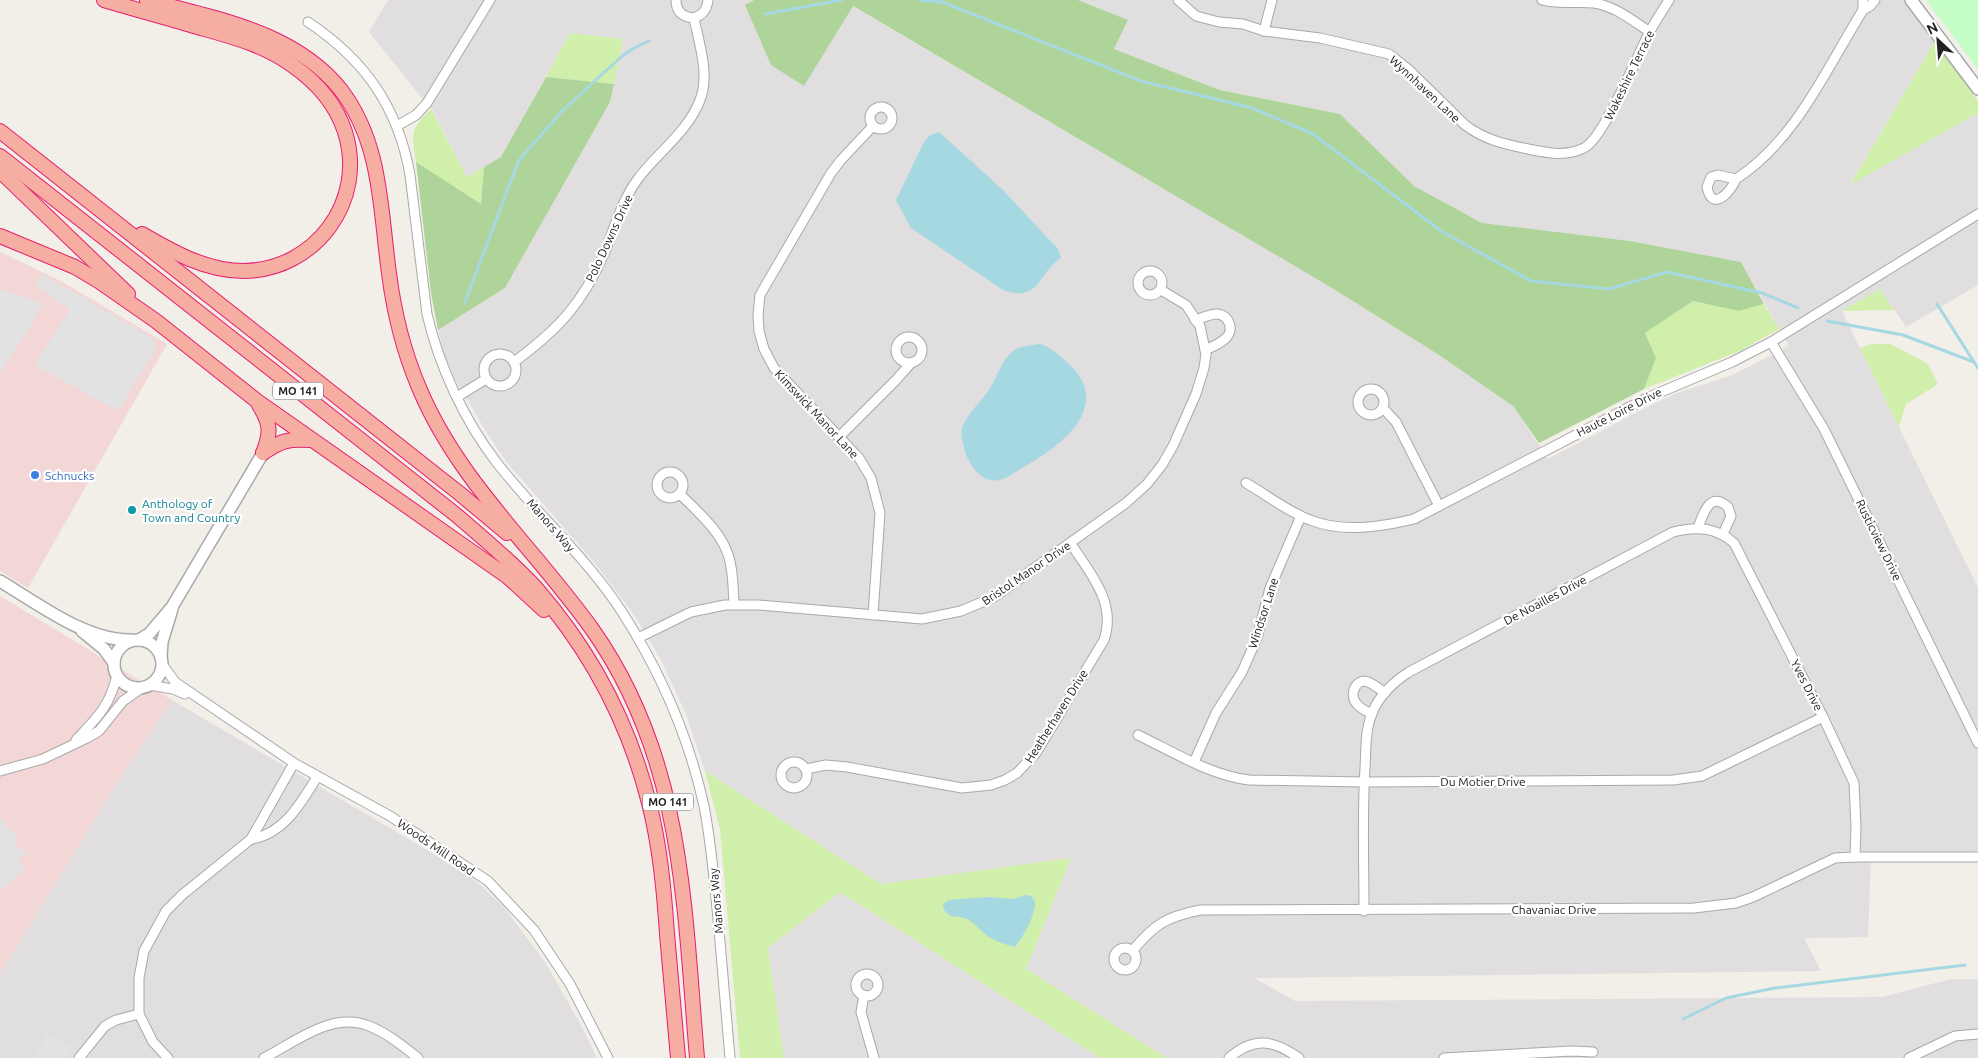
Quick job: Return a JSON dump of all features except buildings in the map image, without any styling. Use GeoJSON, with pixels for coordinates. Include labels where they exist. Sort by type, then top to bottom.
{"type":"FeatureCollection","features":[{"type":"Feature","properties":{"kind":"highway"},"geometry":{"type":"LineString","coordinates":[[98,208],[164,247],[204,265],[243,271],[263,269],[283,264],[301,255],[317,242],[329,228],[340,210],[346,194],[350,172],[348,145],[337,112],[323,92],[293,65],[277,55],[240,39],[104,0]]}},
{"type":"Feature","properties":{"kind":"highway"},"geometry":{"type":"LineString","coordinates":[[147,0],[241,26],[265,34],[287,45],[326,74],[349,102],[364,129],[378,173],[393,303],[400,334],[421,392],[458,460],[475,484],[550,576]]}},
{"type":"Feature","properties":{"kind":"highway","name":"MO 141"},"geometry":{"type":"LineString","coordinates":[[0,131],[459,493],[516,541],[550,576],[589,625],[613,662],[644,727],[656,760],[672,819],[680,864],[696,1058]]}},
{"type":"Feature","properties":{"kind":"highway","name":"MO 141"},"geometry":{"type":"LineString","coordinates":[[0,156],[483,538],[535,587],[558,614],[579,644],[614,704],[640,771],[650,805],[662,875],[678,1058]]}},
{"type":"Feature","properties":{"kind":"highway"},"geometry":{"type":"LineString","coordinates":[[0,172],[156,321]]}},
{"type":"Feature","properties":{"kind":"highway"},"geometry":{"type":"LineString","coordinates":[[0,236],[75,267],[156,321],[257,401],[508,577],[579,644]]}},
{"type":"Feature","properties":{"kind":"highway"},"geometry":{"type":"LineString","coordinates":[[257,401],[266,416],[269,428],[269,438],[263,454]]}},
{"type":"Feature","properties":{"kind":"highway"},"geometry":{"type":"LineString","coordinates":[[263,454],[282,441],[292,439],[312,440]]}},
{"type":"Feature","properties":{"kind":"street"},"geometry":{"type":"LineString","coordinates":[[397,126],[416,115],[427,103],[490,0]]}},
{"type":"Feature","properties":{"kind":"street"},"geometry":{"type":"LineString","coordinates":[[676,0],[681,14],[694,18],[704,12],[707,8],[708,0]]}},
{"type":"Feature","properties":{"kind":"street","name":"Wynnhaven Lane"},"geometry":{"type":"LineString","coordinates":[[1178,0],[1196,16],[1219,22],[1243,24],[1264,31],[1320,38],[1389,54],[1408,69],[1465,125],[1480,135],[1496,142],[1553,154],[1564,154],[1586,148]]}},
{"type":"Feature","properties":{"kind":"street"},"geometry":{"type":"LineString","coordinates":[[1264,31],[1272,0]]}},
{"type":"Feature","properties":{"kind":"street"},"geometry":{"type":"LineString","coordinates":[[1542,0],[1559,3],[1594,3],[1616,10],[1650,32]]}},
{"type":"Feature","properties":{"kind":"street","name":"Wakeshire Terrace"},"geometry":{"type":"LineString","coordinates":[[1586,148],[1600,132],[1650,32],[1669,0]]}},
{"type":"Feature","properties":{"kind":"street"},"geometry":{"type":"LineString","coordinates":[[1863,0],[1864,10]]}},
{"type":"Feature","properties":{"kind":"street"},"geometry":{"type":"LineString","coordinates":[[1736,179],[1750,170],[1800,116],[1864,10],[1875,0]]}},
{"type":"Feature","properties":{"kind":"street"},"geometry":{"type":"LineString","coordinates":[[1911,0],[1978,89]]}},
{"type":"Feature","properties":{"kind":"street","name":"Polo Downs Drive"},"geometry":{"type":"LineString","coordinates":[[514,362],[548,336],[579,300],[599,264],[622,206],[633,187],[647,168],[690,121],[701,99],[704,79],[694,18]]}},
{"type":"Feature","properties":{"kind":"street","name":"Manors Way"},"geometry":{"type":"LineString","coordinates":[[308,22],[346,51],[360,66],[376,86],[397,126],[406,154],[410,175],[427,314],[432,335],[457,397],[470,422],[495,460],[603,585],[638,638],[669,696],[691,759],[704,808],[713,864],[730,1058]]}},
{"type":"Feature","properties":{"kind":"street","name":"Kimswick Manor Lane"},"geometry":{"type":"LineString","coordinates":[[873,126],[840,160],[831,173],[760,295],[758,315],[759,331],[764,349],[774,368],[859,458],[871,478],[880,513],[873,616]]}},
{"type":"Feature","properties":{"kind":"street","name":"Haute Loire Drive"},"geometry":{"type":"LineString","coordinates":[[1246,483],[1301,516],[1336,528],[1374,527],[1414,519],[1649,397],[1732,362],[1772,342],[1978,214]]}},
{"type":"Feature","properties":{"kind":"street","name":"Bristol Manor Drive"},"geometry":{"type":"LineString","coordinates":[[638,638],[691,612],[734,604],[922,619],[973,607],[994,597],[1126,503],[1147,484],[1162,465],[1184,423],[1196,394],[1204,368],[1205,350],[1202,332],[1186,305],[1161,290]]}},
{"type":"Feature","properties":{"kind":"street"},"geometry":{"type":"LineString","coordinates":[[1195,320],[1216,314],[1225,317],[1229,322],[1230,332],[1228,337],[1205,350]]}},
{"type":"Feature","properties":{"kind":"street","name":"Rusticview Drive"},"geometry":{"type":"LineString","coordinates":[[1772,342],[1824,429],[1978,743]]}},
{"type":"Feature","properties":{"kind":"street"},"geometry":{"type":"LineString","coordinates":[[493,355],[505,355],[514,362],[515,374],[509,383],[500,386],[486,379],[485,364],[493,355]]}},
{"type":"Feature","properties":{"kind":"street"},"geometry":{"type":"LineString","coordinates":[[839,437],[910,363]]}},
{"type":"Feature","properties":{"kind":"street"},"geometry":{"type":"LineString","coordinates":[[457,397],[486,379]]}},
{"type":"Feature","properties":{"kind":"street"},"geometry":{"type":"LineString","coordinates":[[1383,408],[1396,422],[1439,506]]}},
{"type":"Feature","properties":{"kind":"street"},"geometry":{"type":"LineString","coordinates":[[114,663],[122,646],[149,634],[172,607],[263,454]]}},
{"type":"Feature","properties":{"kind":"street"},"geometry":{"type":"LineString","coordinates":[[679,494],[715,529],[726,546],[731,565],[734,604]]}},
{"type":"Feature","properties":{"kind":"street"},"geometry":{"type":"LineString","coordinates":[[1698,528],[1706,507],[1719,502],[1728,507],[1731,516],[1718,532]]}},
{"type":"Feature","properties":{"kind":"street","name":"Windsor Lane"},"geometry":{"type":"LineString","coordinates":[[1194,762],[1216,713],[1242,672],[1257,638],[1270,588],[1301,516]]}},
{"type":"Feature","properties":{"kind":"street","name":"De Noailles Drive"},"geometry":{"type":"LineString","coordinates":[[1364,910],[1366,731],[1372,714],[1385,693],[1398,679],[1673,532],[1698,528],[1718,532]]}},
{"type":"Feature","properties":{"kind":"street","name":"Yves Drive"},"geometry":{"type":"LineString","coordinates":[[1718,532],[1734,543],[1854,782],[1855,857]]}},
{"type":"Feature","properties":{"kind":"street","name":"Heatherhaven Drive"},"geometry":{"type":"LineString","coordinates":[[806,769],[826,765],[847,767],[962,788],[991,786],[1017,773],[1036,753],[1104,640],[1108,628],[1107,607],[1100,588],[1071,544]]}},
{"type":"Feature","properties":{"kind":"street"},"geometry":{"type":"LineString","coordinates":[[0,581],[77,627],[104,649],[114,663],[120,680],[131,686],[146,686]]}},
{"type":"Feature","properties":{"kind":"street"},"geometry":{"type":"LineString","coordinates":[[0,770],[43,759],[99,731],[123,700],[158,676],[162,661],[162,642],[172,607]]}},
{"type":"Feature","properties":{"kind":"street"},"geometry":{"type":"LineString","coordinates":[[77,627],[110,639],[136,640],[151,643],[159,652],[162,661]]}},
{"type":"Feature","properties":{"kind":"street","name":"Woods Mill Road"},"geometry":{"type":"LineString","coordinates":[[162,661],[176,682],[201,701],[317,777],[390,816],[493,886],[534,930],[565,976],[608,1058]]}},
{"type":"Feature","properties":{"kind":"street"},"geometry":{"type":"LineString","coordinates":[[72,744],[109,702],[117,675]]}},
{"type":"Feature","properties":{"kind":"street"},"geometry":{"type":"LineString","coordinates":[[1372,714],[1357,705],[1353,696],[1354,688],[1359,683],[1368,682],[1385,693]]}},
{"type":"Feature","properties":{"kind":"street","name":"Woods Mill Road"},"geometry":{"type":"LineString","coordinates":[[146,686],[173,689],[201,701]]}},
{"type":"Feature","properties":{"kind":"street","name":"Du Motier Drive"},"geometry":{"type":"LineString","coordinates":[[1138,735],[1194,762],[1235,778],[1249,780],[1364,782],[1663,780],[1691,778],[1714,771],[1823,717]]}},
{"type":"Feature","properties":{"kind":"street"},"geometry":{"type":"LineString","coordinates":[[168,1058],[153,1042],[139,1014],[139,978],[144,950],[163,917],[182,894],[251,839],[294,763]]}},
{"type":"Feature","properties":{"kind":"street"},"geometry":{"type":"LineString","coordinates":[[251,839],[261,838],[288,819],[299,807],[317,777]]}},
{"type":"Feature","properties":{"kind":"street","name":"Chavaniac Drive"},"geometry":{"type":"LineString","coordinates":[[1133,950],[1148,932],[1161,923],[1173,917],[1200,910],[1676,909],[1736,903],[1753,897],[1834,858],[1978,857]]}},
{"type":"Feature","properties":{"kind":"street"},"geometry":{"type":"LineString","coordinates":[[864,995],[861,1012],[874,1058]]}},
{"type":"Feature","properties":{"kind":"street"},"geometry":{"type":"LineString","coordinates":[[79,1058],[105,1026],[116,1020],[139,1014]]}},
{"type":"Feature","properties":{"kind":"street"},"geometry":{"type":"LineString","coordinates":[[264,1058],[327,1026],[349,1022],[369,1026],[394,1040],[418,1058]]}},
{"type":"Feature","properties":{"kind":"street"},"geometry":{"type":"LineString","coordinates":[[1910,1058],[1955,1036],[1978,1034]]}},
{"type":"Feature","properties":{"kind":"street"},"geometry":{"type":"LineString","coordinates":[[1229,1058],[1246,1046],[1274,1043],[1299,1058]]}},
{"type":"Feature","properties":{"kind":"street"},"geometry":{"type":"LineString","coordinates":[[1444,1058],[1572,1051],[1593,1052]]}},
{"type":"Feature","properties":{"kind":"shaded area"},"geometry":{"type":"Polygon","coordinates":[[[388,0],[753,0],[746,5],[852,6],[1332,288],[1436,353],[1513,406],[1548,459],[1655,403],[1677,393],[1733,375],[1789,346],[1741,262],[1630,241],[1482,223],[1414,186],[1340,114],[1220,90],[1114,49],[1128,20],[1078,0],[1904,0],[1935,41],[1850,184],[1978,113],[1978,285],[1906,327],[1880,289],[1842,311],[1978,588],[1978,851],[1871,855],[1868,937],[1804,938],[1821,971],[1254,978],[1295,1001],[1882,997],[1951,979],[1978,979],[1978,1058],[1167,1058],[1026,969],[1071,858],[881,884],[705,771],[686,714],[661,660],[635,616],[594,562],[505,460],[454,377],[444,353],[438,330],[505,288],[610,102],[623,39],[570,33],[501,157],[467,177],[434,113],[369,32],[388,0]]]}},
{"type":"Feature","properties":{"kind":"shaded area"},"geometry":{"type":"Polygon","coordinates":[[[0,252],[61,281],[167,344],[28,588],[0,571],[0,252]]]}},
{"type":"Feature","properties":{"kind":"shaded area"},"geometry":{"type":"Polygon","coordinates":[[[42,274],[152,338],[157,347],[118,411],[35,365],[70,309],[34,285],[42,274]]]}},
{"type":"Feature","properties":{"kind":"shaded area"},"geometry":{"type":"Polygon","coordinates":[[[0,289],[44,304],[0,374],[0,289]]]}},
{"type":"Feature","properties":{"kind":"shaded area"},"geometry":{"type":"Polygon","coordinates":[[[0,596],[172,700],[118,781],[0,974],[0,596]]]}},
{"type":"Feature","properties":{"kind":"shaded area"},"geometry":{"type":"Polygon","coordinates":[[[172,700],[468,874],[503,906],[545,962],[582,1027],[597,1058],[0,1058],[0,974],[118,781],[172,700]]]}},
{"type":"Feature","properties":{"kind":"shaded area"},"geometry":{"type":"Polygon","coordinates":[[[0,818],[18,838],[14,842],[26,854],[18,861],[25,868],[0,891],[0,818]]]}},
{"type":"Feature","properties":{"kind":"shaded area"},"geometry":{"type":"Polygon","coordinates":[[[840,892],[1100,1058],[784,1058],[768,948],[840,892]]]}},
{"type":"Feature","properties":{"kind":"shaded area"},"geometry":{"type":"Polygon","coordinates":[[[48,1033],[72,1047],[65,1058],[33,1058],[48,1033]]]}},
{"type":"Feature","properties":{"kind":"green space"},"geometry":{"type":"Polygon","coordinates":[[[754,0],[1078,0],[1128,20],[1114,49],[1220,90],[1340,114],[1414,186],[1482,223],[1630,241],[1741,262],[1764,304],[1739,311],[1693,301],[1645,333],[1656,358],[1644,389],[1539,443],[1513,406],[1436,353],[1332,288],[853,6],[804,86],[771,65],[745,5],[754,0]]]}},
{"type":"Feature","properties":{"kind":"green space"},"geometry":{"type":"Polygon","coordinates":[[[1926,0],[1978,0],[1978,69],[1926,0]]]}},
{"type":"Feature","properties":{"kind":"green space"},"geometry":{"type":"Polygon","coordinates":[[[570,33],[623,39],[614,84],[546,77],[570,33]]]}},
{"type":"Feature","properties":{"kind":"green space"},"geometry":{"type":"Polygon","coordinates":[[[1935,41],[1978,101],[1978,113],[1850,185],[1935,41]]]}},
{"type":"Feature","properties":{"kind":"green space"},"geometry":{"type":"Polygon","coordinates":[[[546,77],[614,84],[610,102],[505,288],[438,330],[431,293],[416,162],[481,204],[484,167],[501,157],[546,77]]]}},
{"type":"Feature","properties":{"kind":"green space"},"geometry":{"type":"Polygon","coordinates":[[[431,109],[467,177],[484,167],[481,205],[416,162],[414,133],[419,122],[431,109]]]}},
{"type":"Feature","properties":{"kind":"green space"},"geometry":{"type":"Polygon","coordinates":[[[1880,289],[1894,310],[1842,311],[1880,289]]]}},
{"type":"Feature","properties":{"kind":"green space"},"geometry":{"type":"Polygon","coordinates":[[[1693,301],[1739,311],[1764,304],[1779,329],[1742,350],[1644,389],[1656,358],[1645,333],[1693,301]]]}},
{"type":"Feature","properties":{"kind":"green space"},"geometry":{"type":"Polygon","coordinates":[[[1872,344],[1890,344],[1927,363],[1938,384],[1906,404],[1899,427],[1860,348],[1872,344]]]}},
{"type":"Feature","properties":{"kind":"green space"},"geometry":{"type":"Polygon","coordinates":[[[705,771],[881,884],[1071,858],[1026,969],[1167,1058],[1100,1058],[840,892],[768,948],[784,1058],[740,1058],[720,829],[705,771]]]}},
{"type":"Feature","properties":{"kind":"water"},"geometry":{"type":"Polygon","coordinates":[[[939,132],[1003,190],[1058,249],[1061,258],[1053,264],[1032,290],[1025,293],[1015,293],[1003,290],[911,228],[896,200],[924,142],[930,135],[939,132]]]}},
{"type":"Feature","properties":{"kind":"water"},"geometry":{"type":"Polygon","coordinates":[[[1041,344],[1064,359],[1082,381],[1086,396],[1084,410],[1077,424],[1053,448],[1013,474],[1000,480],[991,480],[981,475],[972,466],[964,449],[961,434],[962,428],[968,416],[989,390],[1009,355],[1022,347],[1041,344]]]}},
{"type":"Feature","properties":{"kind":"water"},"geometry":{"type":"Polygon","coordinates":[[[1025,895],[1032,897],[1035,902],[1035,908],[1028,926],[1015,947],[992,939],[966,919],[950,916],[944,910],[943,904],[949,900],[958,899],[989,897],[1013,899],[1025,895]]]}},
{"type":"Feature","properties":{"kind":"waterway"},"geometry":{"type":"LineString","coordinates":[[765,14],[842,0]]}},
{"type":"Feature","properties":{"kind":"waterway"},"geometry":{"type":"LineString","coordinates":[[919,0],[942,2],[1141,81],[1252,108],[1313,134],[1441,231],[1531,281],[1609,289],[1667,272],[1762,293],[1798,308]]}},
{"type":"Feature","properties":{"kind":"waterway"},"geometry":{"type":"LineString","coordinates":[[465,302],[519,160],[563,110],[621,57],[649,41]]}},
{"type":"Feature","properties":{"kind":"waterway"},"geometry":{"type":"LineString","coordinates":[[1937,304],[1974,362]]}},
{"type":"Feature","properties":{"kind":"waterway"},"geometry":{"type":"LineString","coordinates":[[1827,321],[1903,335],[1974,362],[1978,368]]}},
{"type":"Feature","properties":{"kind":"waterway"},"geometry":{"type":"LineString","coordinates":[[1683,1019],[1726,998],[1775,988],[1965,965]]}},
{"type":"Feature","properties":{"kind":"place","name":"Schnucks"},"geometry":{"type":"Point","coordinates":[35,475]}},
{"type":"Feature","properties":{"kind":"place","name":"Anthology of Town and Country"},"geometry":{"type":"Point","coordinates":[132,510]}}]}
